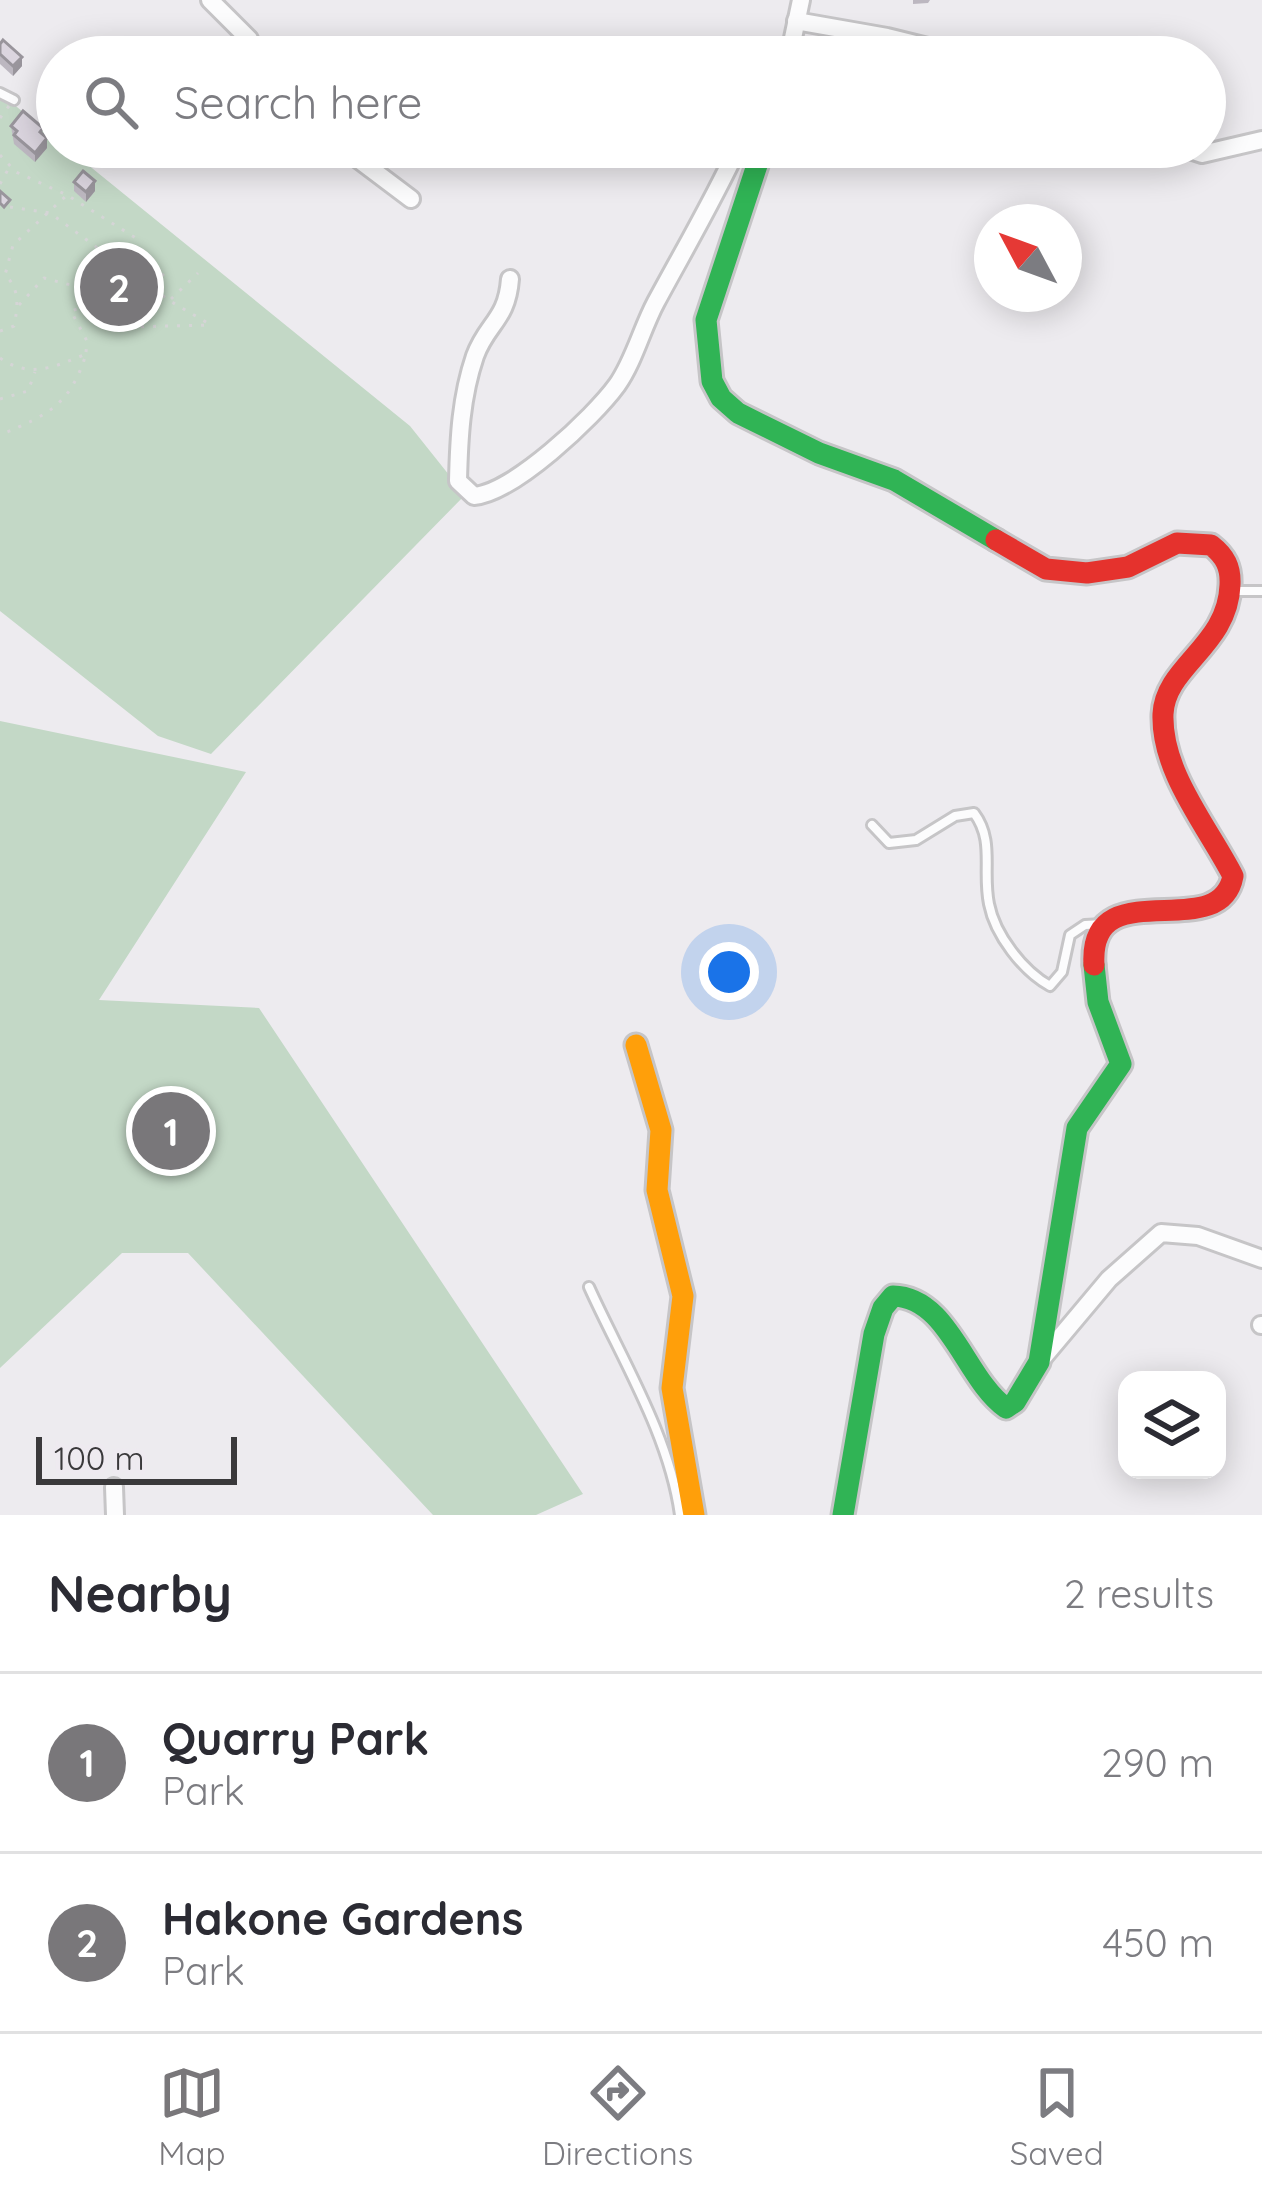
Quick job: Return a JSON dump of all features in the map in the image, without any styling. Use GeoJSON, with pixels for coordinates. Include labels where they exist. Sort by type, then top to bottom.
{"type":"FeatureCollection","features":[{"type":"Feature","properties":{"kind":"street"},"geometry":{"type":"LineString","coordinates":[[210,0],[246,36]]}},
{"type":"Feature","properties":{"kind":"street"},"geometry":{"type":"LineString","coordinates":[[793,36],[801,0]]}},
{"type":"Feature","properties":{"kind":"street"},"geometry":{"type":"LineString","coordinates":[[789,36],[796,22]]}},
{"type":"Feature","properties":{"kind":"street"},"geometry":{"type":"LineString","coordinates":[[796,22],[881,36]]}},
{"type":"Feature","properties":{"kind":"street"},"geometry":{"type":"LineString","coordinates":[[1226,148],[1262,140]]}},
{"type":"Feature","properties":{"kind":"street"},"geometry":{"type":"LineString","coordinates":[[370,168],[411,199]]}},
{"type":"Feature","properties":{"kind":"street"},"geometry":{"type":"LineString","coordinates":[[510,279],[508,305],[477,351],[462,413],[458,481],[474,496],[491,495],[520,478],[618,384],[728,168]]}},
{"type":"Feature","properties":{"kind":"street"},"geometry":{"type":"LineString","coordinates":[[756,168],[706,320],[712,381],[738,413],[819,453],[894,480],[1046,569],[1075,573],[1124,568],[1170,545],[1190,541],[1213,544],[1228,558],[1232,573],[1214,637],[1172,685],[1162,707],[1164,731],[1178,773],[1233,876],[1228,895],[1217,904],[1135,910],[1110,923],[1094,954],[1096,994],[1120,1064],[1111,1085],[1077,1128],[1039,1362]]}},
{"type":"Feature","properties":{"kind":"street"},"geometry":{"type":"LineString","coordinates":[[636,1046],[661,1130],[657,1190],[683,1296],[671,1388],[694,1515]]}},
{"type":"Feature","properties":{"kind":"street"},"geometry":{"type":"LineString","coordinates":[[844,1515],[874,1334],[893,1296],[912,1295],[929,1309],[982,1390],[1006,1408],[1108,1279],[1161,1233],[1198,1236],[1262,1259]]}},
{"type":"Feature","properties":{"kind":"street"},"geometry":{"type":"LineString","coordinates":[[115,1487],[115,1515]]}},
{"type":"Feature","properties":{"kind":"lane"},"geometry":{"type":"LineString","coordinates":[[0,93],[14,100]]}},
{"type":"Feature","properties":{"kind":"lane"},"geometry":{"type":"LineString","coordinates":[[1229,591],[1262,591]]}},
{"type":"Feature","properties":{"kind":"lane"},"geometry":{"type":"LineString","coordinates":[[872,826],[889,843],[916,840],[955,816],[974,813],[987,830],[989,908],[1031,975],[1050,986],[1061,972],[1070,934],[1085,926],[1110,923]]}},
{"type":"Feature","properties":{"kind":"lane"},"geometry":{"type":"LineString","coordinates":[[589,1286],[644,1400],[676,1488],[680,1515]]}},
{"type":"Feature","properties":{"kind":"path"},"geometry":{"type":"LineString","coordinates":[[0,155],[10,166],[140,240]]}},
{"type":"Feature","properties":{"kind":"path"},"geometry":{"type":"LineString","coordinates":[[0,184],[10,166]]}},
{"type":"Feature","properties":{"kind":"path"},"geometry":{"type":"LineString","coordinates":[[0,331],[14,326],[18,307],[15,284],[3,275],[18,240],[67,195]]}},
{"type":"Feature","properties":{"kind":"path"},"geometry":{"type":"LineString","coordinates":[[0,435],[49,415],[78,379],[87,340],[71,311],[88,309],[128,327],[212,325],[170,301],[50,213],[8,207]]}},
{"type":"Feature","properties":{"kind":"path"},"geometry":{"type":"LineString","coordinates":[[0,256],[10,258]]}},
{"type":"Feature","properties":{"kind":"path"},"geometry":{"type":"LineString","coordinates":[[152,286],[167,270]]}},
{"type":"Feature","properties":{"kind":"path"},"geometry":{"type":"LineString","coordinates":[[170,301],[198,273]]}},
{"type":"Feature","properties":{"kind":"path"},"geometry":{"type":"LineString","coordinates":[[18,307],[44,278],[82,288],[80,296],[90,300],[88,309]]}},
{"type":"Feature","properties":{"kind":"path"},"geometry":{"type":"LineString","coordinates":[[0,358],[17,370],[35,370],[86,354]]}},
{"type":"Feature","properties":{"kind":"path"},"geometry":{"type":"LineString","coordinates":[[0,400],[28,391],[35,370]]}},
{"type":"Feature","properties":{"kind":"green space"},"geometry":{"type":"Polygon","coordinates":[[[0,93],[36,123],[36,168],[92,168],[410,426],[465,495],[211,754],[158,736],[0,611],[0,93]]]}},
{"type":"Feature","properties":{"kind":"green space"},"geometry":{"type":"Polygon","coordinates":[[[0,721],[246,772],[99,1000],[259,1008],[583,1494],[536,1515],[433,1515],[188,1253],[122,1253],[0,1368],[0,721]]]}},
{"type":"Feature","properties":{"kind":"building"},"geometry":{"type":"Polygon","coordinates":[[[3,40],[22,57],[13,66],[0,54],[3,40]]]}},
{"type":"Feature","properties":{"kind":"building"},"geometry":{"type":"Polygon","coordinates":[[[23,111],[36,122],[35,153],[14,135],[17,131],[11,126],[23,111]]]}},
{"type":"Feature","properties":{"kind":"building"},"geometry":{"type":"Polygon","coordinates":[[[83,171],[95,181],[86,192],[74,182],[83,171]]]}},
{"type":"Feature","properties":{"kind":"traffic: fast"},"geometry":{"type":"LineString","coordinates":[[756,168],[706,320],[712,381],[721,398],[738,413],[819,453],[894,480],[996,540]]}},
{"type":"Feature","properties":{"kind":"traffic: fast"},"geometry":{"type":"LineString","coordinates":[[843,1515],[874,1334],[893,1296],[929,1310],[1006,1408],[1015,1402],[1039,1362],[1077,1128],[1121,1064],[1098,1002],[1094,965]]}},
{"type":"Feature","properties":{"kind":"traffic: slow"},"geometry":{"type":"LineString","coordinates":[[636,1045],[661,1130],[657,1190],[683,1296],[672,1388],[694,1515]]}},
{"type":"Feature","properties":{"kind":"traffic: jam"},"geometry":{"type":"LineString","coordinates":[[996,540],[1046,569],[1087,573],[1128,567],[1177,543],[1211,545],[1229,573],[1227,606],[1219,624],[1174,682],[1163,714],[1164,736],[1178,778],[1233,876],[1223,896],[1205,906],[1132,913],[1111,920],[1098,936],[1094,965]]}},
{"type":"Feature","properties":{"kind":"place","name":"Hakone Gardens"},"geometry":{"type":"Point","coordinates":[119,287]}},
{"type":"Feature","properties":{"kind":"place","name":"Quarry Park"},"geometry":{"type":"Point","coordinates":[171,1131]}}]}
